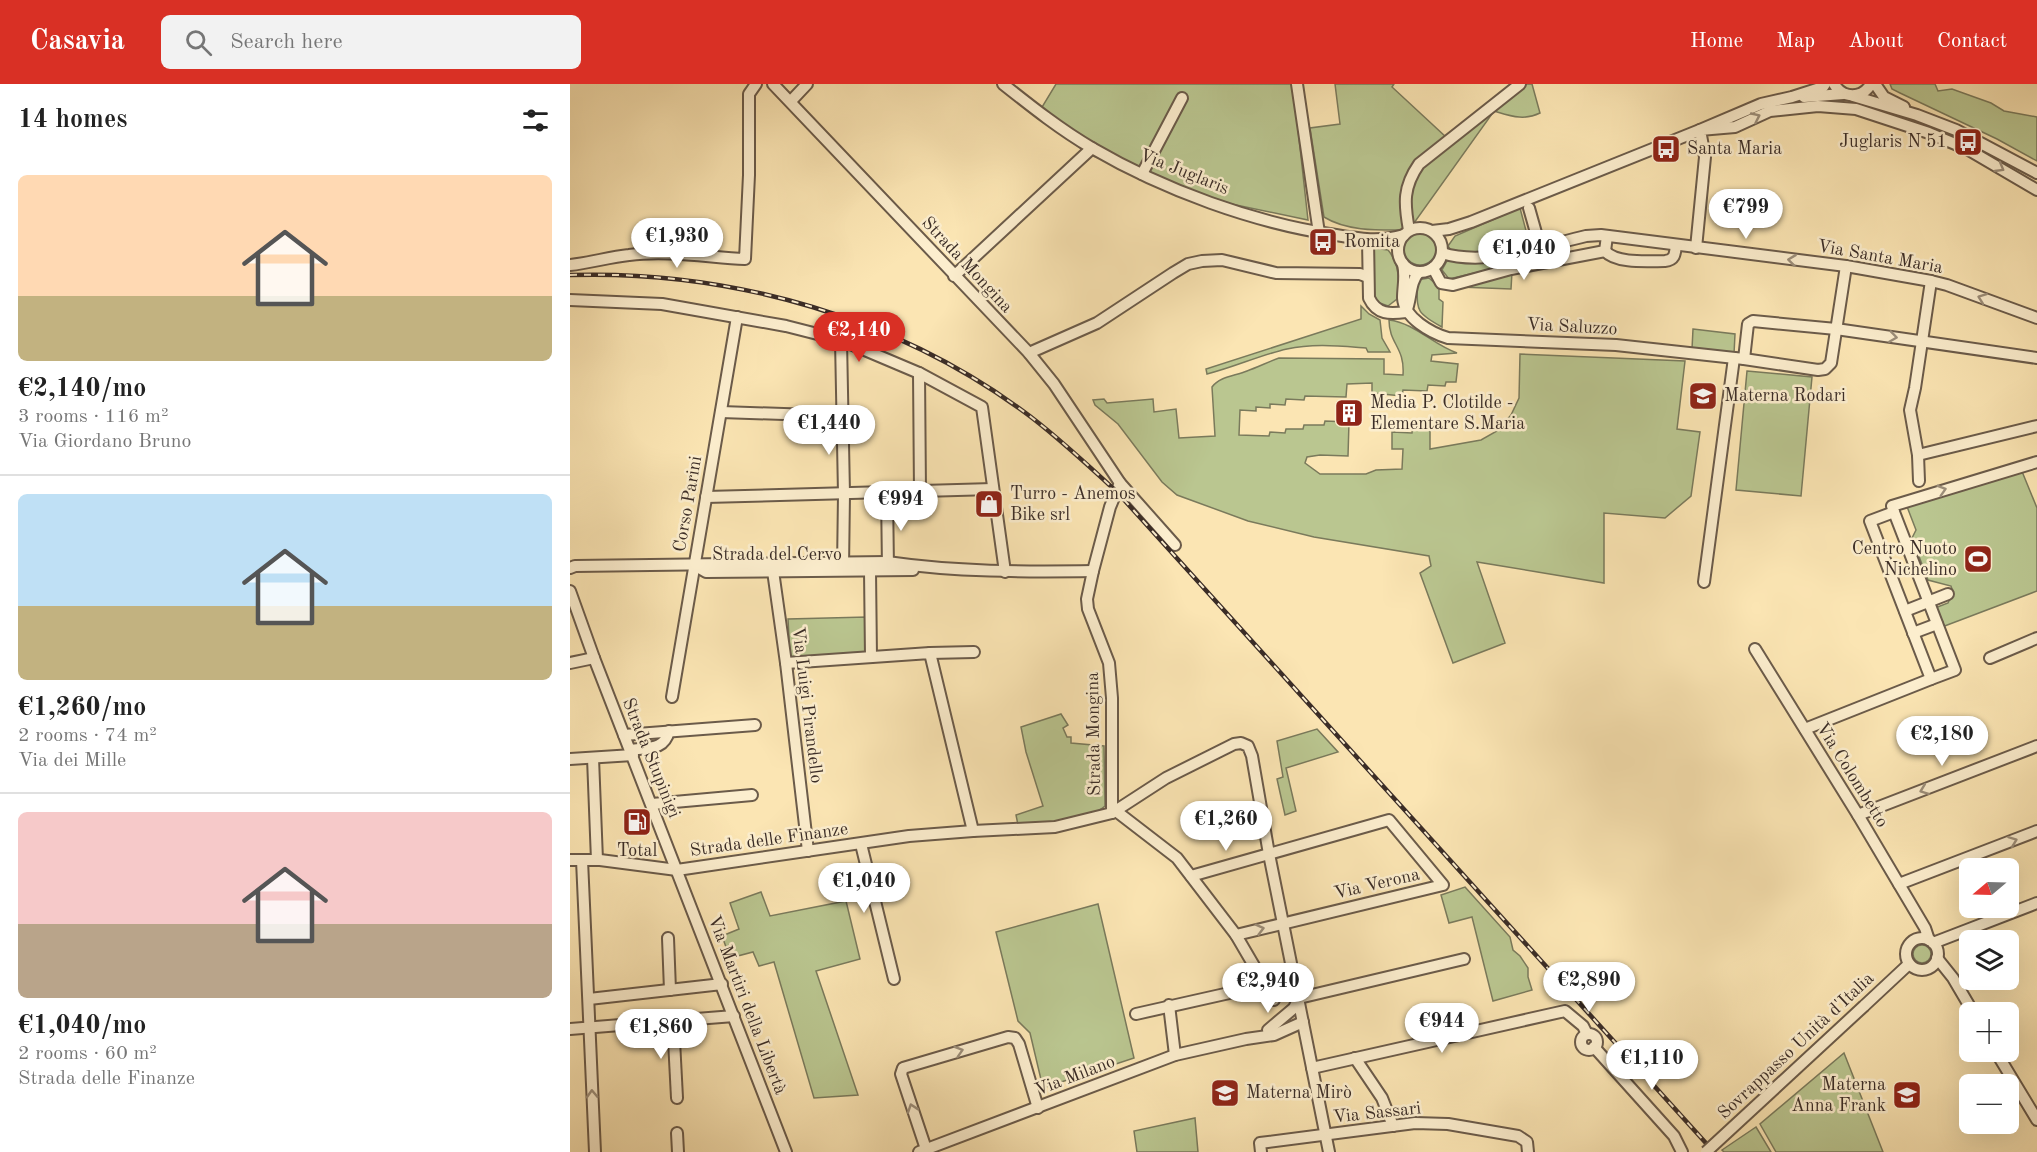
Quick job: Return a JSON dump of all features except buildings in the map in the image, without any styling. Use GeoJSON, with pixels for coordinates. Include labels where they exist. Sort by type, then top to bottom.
{"type":"FeatureCollection","features":[{"type":"Feature","properties":{"kind":"street"},"geometry":{"type":"LineString","coordinates":[[570,265],[630,255],[668,254],[744,259],[749,176],[748,89],[756,84]]}},
{"type":"Feature","properties":{"kind":"street","name":"Strada Mongina"},"geometry":{"type":"LineString","coordinates":[[773,84],[1029,353],[1054,384],[1120,483],[1175,545]]}},
{"type":"Feature","properties":{"kind":"street"},"geometry":{"type":"LineString","coordinates":[[791,101],[807,84]]}},
{"type":"Feature","properties":{"kind":"street","name":"Via Juglaris"},"geometry":{"type":"LineString","coordinates":[[1003,84],[1092,148],[1142,174],[1193,196],[1279,224],[1319,233],[1371,240],[1388,239],[1406,233]]}},
{"type":"Feature","properties":{"kind":"street"},"geometry":{"type":"LineString","coordinates":[[1298,84],[1319,233]]}},
{"type":"Feature","properties":{"kind":"street"},"geometry":{"type":"LineString","coordinates":[[1406,233],[1406,196],[1409,179],[1419,164],[1520,84]]}},
{"type":"Feature","properties":{"kind":"street"},"geometry":{"type":"LineString","coordinates":[[1407,312],[1403,300],[1405,273],[1400,259],[1400,240],[1406,233],[1419,228],[1432,231],[1449,229],[1471,222],[1700,130],[1721,119],[1761,104],[1823,87],[1825,84]]}},
{"type":"Feature","properties":{"kind":"street"},"geometry":{"type":"LineString","coordinates":[[1834,84],[1848,95],[1917,115],[1956,130],[2037,173]]}},
{"type":"Feature","properties":{"kind":"street"},"geometry":{"type":"LineString","coordinates":[[1792,97],[1848,95],[1865,92],[1873,84],[1884,97],[1917,115]]}},
{"type":"Feature","properties":{"kind":"street"},"geometry":{"type":"LineString","coordinates":[[1142,174],[1182,98]]}},
{"type":"Feature","properties":{"kind":"street"},"geometry":{"type":"LineString","coordinates":[[1700,130],[1735,128],[1770,111],[1818,106],[1856,109],[1909,126],[1967,149],[2037,190]]}},
{"type":"Feature","properties":{"kind":"street"},"geometry":{"type":"LineString","coordinates":[[1696,248],[1705,157],[1700,130]]}},
{"type":"Feature","properties":{"kind":"street"},"geometry":{"type":"LineString","coordinates":[[954,276],[1092,148]]}},
{"type":"Feature","properties":{"kind":"street"},"geometry":{"type":"LineString","coordinates":[[1529,208],[1538,247],[1539,264]]}},
{"type":"Feature","properties":{"kind":"street"},"geometry":{"type":"LineString","coordinates":[[1442,250],[1471,222]]}},
{"type":"Feature","properties":{"kind":"street"},"geometry":{"type":"LineString","coordinates":[[1400,259],[1407,268],[1419,272],[1433,268],[1441,259],[1442,250],[1440,241],[1432,231]]}},
{"type":"Feature","properties":{"kind":"street","name":"Via Santa Maria"},"geometry":{"type":"LineString","coordinates":[[1442,250],[1457,258],[1482,259],[1586,236],[1607,236],[1846,266],[1931,281],[2037,318]]}},
{"type":"Feature","properties":{"kind":"street"},"geometry":{"type":"LineString","coordinates":[[1605,251],[1607,236]]}},
{"type":"Feature","properties":{"kind":"street"},"geometry":{"type":"LineString","coordinates":[[1371,240],[1369,298],[1373,306],[1382,313],[1407,312]]}},
{"type":"Feature","properties":{"kind":"street","name":"Via Juglaris"},"geometry":{"type":"LineString","coordinates":[[1371,240],[1400,259]]}},
{"type":"Feature","properties":{"kind":"street"},"geometry":{"type":"LineString","coordinates":[[1605,251],[1610,256],[1619,259],[1665,261],[1675,256],[1676,245]]}},
{"type":"Feature","properties":{"kind":"street"},"geometry":{"type":"LineString","coordinates":[[1433,268],[1441,282],[1448,285],[1605,251]]}},
{"type":"Feature","properties":{"kind":"street"},"geometry":{"type":"LineString","coordinates":[[1029,353],[1097,323],[1188,264],[1222,260],[1276,273],[1360,274],[1368,277]]}},
{"type":"Feature","properties":{"kind":"street","name":"Via Saluzzo"},"geometry":{"type":"LineString","coordinates":[[1407,312],[1424,327],[1448,338],[1616,345],[1825,369],[1831,363],[1846,266]]}},
{"type":"Feature","properties":{"kind":"street"},"geometry":{"type":"LineString","coordinates":[[1407,312],[1411,300],[1412,283],[1419,272]]}},
{"type":"Feature","properties":{"kind":"street"},"geometry":{"type":"LineString","coordinates":[[1918,481],[1918,455],[1910,410],[1916,388],[1931,281]]}},
{"type":"Feature","properties":{"kind":"street"},"geometry":{"type":"LineString","coordinates":[[570,300],[662,304],[786,326],[841,340],[919,373],[981,407],[1005,572]]}},
{"type":"Feature","properties":{"kind":"street","name":"Corso Parini"},"geometry":{"type":"LineString","coordinates":[[672,698],[737,317]]}},
{"type":"Feature","properties":{"kind":"street"},"geometry":{"type":"LineString","coordinates":[[1704,582],[1739,358],[1749,324],[1753,321],[1836,329],[2037,358]]}},
{"type":"Feature","properties":{"kind":"street"},"geometry":{"type":"LineString","coordinates":[[841,340],[843,567]]}},
{"type":"Feature","properties":{"kind":"street"},"geometry":{"type":"LineString","coordinates":[[919,373],[920,492]]}},
{"type":"Feature","properties":{"kind":"street"},"geometry":{"type":"LineString","coordinates":[[721,412],[842,416]]}},
{"type":"Feature","properties":{"kind":"street"},"geometry":{"type":"LineString","coordinates":[[1918,455],[2037,426]]}},
{"type":"Feature","properties":{"kind":"street"},"geometry":{"type":"LineString","coordinates":[[1805,729],[1955,670],[1892,506],[2037,462]]}},
{"type":"Feature","properties":{"kind":"street","name":"Strada Mongina"},"geometry":{"type":"LineString","coordinates":[[1114,812],[1109,663],[1088,609],[1088,599],[1110,507],[1120,483]]}},
{"type":"Feature","properties":{"kind":"street"},"geometry":{"type":"LineString","coordinates":[[706,497],[993,489]]}},
{"type":"Feature","properties":{"kind":"street"},"geometry":{"type":"LineString","coordinates":[[887,493],[888,566]]}},
{"type":"Feature","properties":{"kind":"street"},"geometry":{"type":"LineString","coordinates":[[1894,512],[1870,521],[1931,679]]}},
{"type":"Feature","properties":{"kind":"street","name":"Strada del Cervo"},"geometry":{"type":"LineString","coordinates":[[572,566],[694,565],[772,568],[888,566],[1005,572],[1093,571]]}},
{"type":"Feature","properties":{"kind":"street","name":"Strada del Cervo"},"geometry":{"type":"LineString","coordinates":[[843,567],[870,571],[888,566]]}},
{"type":"Feature","properties":{"kind":"street","name":"Via Luigi Pirandello"},"geometry":{"type":"LineString","coordinates":[[772,568],[786,663],[808,851]]}},
{"type":"Feature","properties":{"kind":"street"},"geometry":{"type":"LineString","coordinates":[[870,571],[871,657]]}},
{"type":"Feature","properties":{"kind":"street","name":"Strada Stupinigi"},"geometry":{"type":"LineString","coordinates":[[570,591],[574,612]]}},
{"type":"Feature","properties":{"kind":"street"},"geometry":{"type":"LineString","coordinates":[[1905,610],[1948,594]]}},
{"type":"Feature","properties":{"kind":"street","name":"Strada Stupinigi"},"geometry":{"type":"LineString","coordinates":[[570,602],[632,752],[677,870]]}},
{"type":"Feature","properties":{"kind":"street"},"geometry":{"type":"LineString","coordinates":[[1913,633],[1937,624]]}},
{"type":"Feature","properties":{"kind":"street"},"geometry":{"type":"LineString","coordinates":[[1990,658],[2037,638]]}},
{"type":"Feature","properties":{"kind":"street","name":"Via Colombetto"},"geometry":{"type":"LineString","coordinates":[[1755,649],[1920,919],[1937,950],[1937,958],[1959,989]]}},
{"type":"Feature","properties":{"kind":"street"},"geometry":{"type":"LineString","coordinates":[[786,663],[974,652]]}},
{"type":"Feature","properties":{"kind":"street"},"geometry":{"type":"LineString","coordinates":[[930,653],[973,831]]}},
{"type":"Feature","properties":{"kind":"street"},"geometry":{"type":"LineString","coordinates":[[570,663],[594,658]]}},
{"type":"Feature","properties":{"kind":"street"},"geometry":{"type":"LineString","coordinates":[[624,735],[755,725]]}},
{"type":"Feature","properties":{"kind":"street"},"geometry":{"type":"LineString","coordinates":[[570,759],[632,752],[662,744],[667,739],[669,731]]}},
{"type":"Feature","properties":{"kind":"street","name":"Strada delle Finanze"},"geometry":{"type":"LineString","coordinates":[[570,860],[597,860],[677,870],[909,836],[1055,827],[1114,812],[1166,778],[1241,742],[1248,746],[1252,756],[1269,854]]}},
{"type":"Feature","properties":{"kind":"street"},"geometry":{"type":"LineString","coordinates":[[1858,815],[2037,746]]}},
{"type":"Feature","properties":{"kind":"street"},"geometry":{"type":"LineString","coordinates":[[593,758],[597,860]]}},
{"type":"Feature","properties":{"kind":"street"},"geometry":{"type":"LineString","coordinates":[[652,804],[752,795]]}},
{"type":"Feature","properties":{"kind":"street"},"geometry":{"type":"LineString","coordinates":[[1114,812],[1176,858],[1236,935],[1274,1000]]}},
{"type":"Feature","properties":{"kind":"street","name":"Via Verona"},"geometry":{"type":"LineString","coordinates":[[1236,935],[1443,885],[1389,820],[1269,854]]}},
{"type":"Feature","properties":{"kind":"street"},"geometry":{"type":"LineString","coordinates":[[1899,884],[2037,831]]}},
{"type":"Feature","properties":{"kind":"street"},"geometry":{"type":"LineString","coordinates":[[861,844],[894,979]]}},
{"type":"Feature","properties":{"kind":"street"},"geometry":{"type":"LineString","coordinates":[[1191,876],[1269,854],[1329,1152]]}},
{"type":"Feature","properties":{"kind":"street"},"geometry":{"type":"LineString","coordinates":[[582,860],[595,1152]]}},
{"type":"Feature","properties":{"kind":"street","name":"Via Martiri della Libertà"},"geometry":{"type":"LineString","coordinates":[[677,870],[786,1152]]}},
{"type":"Feature","properties":{"kind":"street"},"geometry":{"type":"LineString","coordinates":[[1915,940],[1924,938],[1931,941],[2037,903]]}},
{"type":"Feature","properties":{"kind":"street"},"geometry":{"type":"LineString","coordinates":[[1909,964],[1906,949],[1919,935],[1920,919]]}},
{"type":"Feature","properties":{"kind":"street"},"geometry":{"type":"LineString","coordinates":[[668,938],[670,990]]}},
{"type":"Feature","properties":{"kind":"street"},"geometry":{"type":"LineString","coordinates":[[1926,970],[1934,964],[1937,958]]}},
{"type":"Feature","properties":{"kind":"street"},"geometry":{"type":"LineString","coordinates":[[1299,998],[1464,959]]}},
{"type":"Feature","properties":{"kind":"street","name":"Via Colombetto"},"geometry":{"type":"LineString","coordinates":[[1909,964],[1915,969],[1926,970],[1945,977],[1959,989]]}},
{"type":"Feature","properties":{"kind":"street","name":"Sovrappasso Unità d'Italia"},"geometry":{"type":"LineString","coordinates":[[1706,1152],[1909,964]]}},
{"type":"Feature","properties":{"kind":"street"},"geometry":{"type":"LineString","coordinates":[[589,999],[722,984]]}},
{"type":"Feature","properties":{"kind":"street"},"geometry":{"type":"LineString","coordinates":[[1136,1014],[1265,985]]}},
{"type":"Feature","properties":{"kind":"street","name":"Via Colombetto"},"geometry":{"type":"LineString","coordinates":[[1960,990],[1967,1002]]}},
{"type":"Feature","properties":{"kind":"street"},"geometry":{"type":"LineString","coordinates":[[1268,1030],[1294,1008],[1299,998]]}},
{"type":"Feature","properties":{"kind":"street"},"geometry":{"type":"LineString","coordinates":[[1169,1005],[1175,1055]]}},
{"type":"Feature","properties":{"kind":"street"},"geometry":{"type":"LineString","coordinates":[[1312,1068],[1565,1011],[1583,1026],[1587,1034],[1595,1038],[1594,1047],[1674,1136],[1682,1152]]}},
{"type":"Feature","properties":{"kind":"street"},"geometry":{"type":"LineString","coordinates":[[570,1029],[734,1016]]}},
{"type":"Feature","properties":{"kind":"street","name":"Via Milano"},"geometry":{"type":"LineString","coordinates":[[1246,1039],[1303,1018]]}},
{"type":"Feature","properties":{"kind":"street","name":"Via Milano"},"geometry":{"type":"LineString","coordinates":[[924,1151],[1175,1055],[1274,1035],[1303,1018]]}},
{"type":"Feature","properties":{"kind":"street"},"geometry":{"type":"LineString","coordinates":[[674,1021],[676,1098]]}},
{"type":"Feature","properties":{"kind":"street"},"geometry":{"type":"LineString","coordinates":[[1284,1030],[1298,1032],[1306,1038]]}},
{"type":"Feature","properties":{"kind":"street"},"geometry":{"type":"LineString","coordinates":[[924,1151],[901,1074],[903,1068],[1008,1037],[1015,1038],[1019,1044],[1038,1108]]}},
{"type":"Feature","properties":{"kind":"street"},"geometry":{"type":"LineString","coordinates":[[1355,1058],[1382,1098],[1393,1126]]}},
{"type":"Feature","properties":{"kind":"street"},"geometry":{"type":"LineString","coordinates":[[2002,1062],[2037,1120]]}},
{"type":"Feature","properties":{"kind":"street","name":"Via Sassari"},"geometry":{"type":"LineString","coordinates":[[1262,1152],[1260,1143],[1393,1126],[1448,1124],[1490,1130],[1523,1139],[1527,1142],[1528,1152]]}},
{"type":"Feature","properties":{"kind":"street"},"geometry":{"type":"LineString","coordinates":[[677,1133],[678,1152]]}},
{"type":"Feature","properties":{"kind":"green space"},"geometry":{"type":"Polygon","coordinates":[[[1056,84],[1293,84],[1308,220],[1193,196],[1086,153],[1039,112],[1056,84]]]}},
{"type":"Feature","properties":{"kind":"green space"},"geometry":{"type":"Polygon","coordinates":[[[1335,84],[1394,84],[1392,87],[1446,137],[1520,84],[1532,84],[1540,113],[1523,117],[1494,111],[1409,230],[1354,228],[1324,217],[1310,128],[1340,124],[1335,84]]]}},
{"type":"Feature","properties":{"kind":"green space"},"geometry":{"type":"Polygon","coordinates":[[[1890,84],[1935,84],[1938,91],[1952,89],[1991,103],[2004,111],[2037,117],[2037,161],[1997,139],[1892,89],[1890,84]]]}},
{"type":"Feature","properties":{"kind":"green space"},"geometry":{"type":"Polygon","coordinates":[[[1520,208],[1529,242],[1484,253],[1452,252],[1448,246],[1455,236],[1520,208]]]}},
{"type":"Feature","properties":{"kind":"green space"},"geometry":{"type":"Polygon","coordinates":[[[1420,233],[1431,238],[1436,249],[1431,260],[1420,265],[1409,260],[1404,249],[1409,238],[1420,233]]]}},
{"type":"Feature","properties":{"kind":"green space"},"geometry":{"type":"Polygon","coordinates":[[[1373,248],[1388,250],[1396,267],[1397,299],[1388,306],[1377,302],[1373,296],[1373,248]]]}},
{"type":"Feature","properties":{"kind":"green space"},"geometry":{"type":"Polygon","coordinates":[[[1515,254],[1517,263],[1449,279],[1442,270],[1447,261],[1515,254]]]}},
{"type":"Feature","properties":{"kind":"green space"},"geometry":{"type":"Polygon","coordinates":[[[1512,272],[1511,289],[1459,287],[1512,272]]]}},
{"type":"Feature","properties":{"kind":"green space"},"geometry":{"type":"Polygon","coordinates":[[[1429,278],[1439,287],[1439,299],[1443,302],[1442,327],[1426,317],[1419,309],[1417,280],[1429,278]]]}},
{"type":"Feature","properties":{"kind":"green space"},"geometry":{"type":"Polygon","coordinates":[[[1361,306],[1380,320],[1382,338],[1390,352],[1368,352],[1366,348],[1336,346],[1297,347],[1267,354],[1207,374],[1206,369],[1361,319],[1361,306]]]}},
{"type":"Feature","properties":{"kind":"green space"},"geometry":{"type":"Polygon","coordinates":[[[1389,320],[1407,325],[1457,353],[1432,355],[1431,361],[1458,364],[1456,382],[1446,382],[1445,386],[1428,385],[1427,391],[1403,390],[1402,396],[1372,393],[1372,383],[1347,384],[1346,397],[1305,396],[1304,400],[1286,399],[1285,405],[1270,404],[1270,408],[1256,407],[1256,411],[1240,410],[1239,435],[1269,436],[1270,432],[1285,433],[1286,429],[1303,429],[1304,425],[1324,425],[1325,421],[1349,422],[1348,456],[1307,457],[1305,463],[1320,474],[1366,474],[1376,470],[1402,469],[1403,449],[1392,449],[1392,432],[1412,433],[1413,426],[1430,426],[1430,449],[1481,440],[1497,431],[1511,415],[1519,398],[1520,354],[1685,361],[1677,429],[1700,432],[1691,496],[1665,518],[1604,513],[1604,583],[1477,562],[1505,643],[1453,663],[1420,573],[1431,566],[1429,556],[1314,537],[1248,521],[1177,495],[1162,482],[1118,424],[1095,405],[1093,400],[1104,399],[1107,403],[1153,399],[1154,412],[1176,409],[1179,438],[1215,436],[1212,387],[1215,383],[1279,358],[1384,359],[1384,374],[1403,375],[1402,358],[1391,335],[1389,320]]]}},
{"type":"Feature","properties":{"kind":"green space"},"geometry":{"type":"Polygon","coordinates":[[[1693,329],[1735,334],[1734,354],[1692,349],[1693,329]]]}},
{"type":"Feature","properties":{"kind":"green space"},"geometry":{"type":"Polygon","coordinates":[[[1747,371],[1812,377],[1801,496],[1736,490],[1747,371]]]}},
{"type":"Feature","properties":{"kind":"green space","name":"Centro Nuoto Nichelino"},"geometry":{"type":"Polygon","coordinates":[[[2021,469],[2037,508],[2037,591],[1942,627],[1935,608],[1948,603],[1953,592],[1951,586],[1928,580],[1912,538],[1916,530],[1906,504],[2021,469]]]}},
{"type":"Feature","properties":{"kind":"green space"},"geometry":{"type":"Polygon","coordinates":[[[867,617],[868,654],[790,657],[788,619],[867,617]]]}},
{"type":"Feature","properties":{"kind":"green space"},"geometry":{"type":"Polygon","coordinates":[[[1061,714],[1068,725],[1063,728],[1067,737],[1071,737],[1071,743],[1104,746],[1105,806],[1076,819],[1018,825],[1016,815],[1043,806],[1026,752],[1021,727],[1061,714]]]}},
{"type":"Feature","properties":{"kind":"green space"},"geometry":{"type":"Polygon","coordinates":[[[1317,729],[1338,752],[1286,768],[1296,811],[1285,815],[1277,779],[1283,777],[1277,741],[1317,729]]]}},
{"type":"Feature","properties":{"kind":"green space"},"geometry":{"type":"Polygon","coordinates":[[[1465,887],[1510,937],[1513,950],[1528,968],[1532,990],[1493,1001],[1472,917],[1449,923],[1441,895],[1465,887]]]}},
{"type":"Feature","properties":{"kind":"green space"},"geometry":{"type":"Polygon","coordinates":[[[761,892],[770,916],[846,901],[860,959],[816,971],[858,1095],[814,1098],[774,962],[759,966],[753,952],[730,958],[722,936],[739,929],[730,903],[761,892]]]}},
{"type":"Feature","properties":{"kind":"green space"},"geometry":{"type":"Polygon","coordinates":[[[1098,904],[1134,1058],[1043,1088],[1030,1033],[1018,1021],[996,932],[1098,904]]]}},
{"type":"Feature","properties":{"kind":"green space"},"geometry":{"type":"Polygon","coordinates":[[[1922,945],[1928,948],[1931,954],[1928,960],[1922,963],[1916,960],[1913,954],[1916,948],[1922,945]]]}},
{"type":"Feature","properties":{"kind":"green space"},"geometry":{"type":"Polygon","coordinates":[[[1844,1053],[1883,1152],[1776,1152],[1760,1124],[1844,1053]]]}},
{"type":"Feature","properties":{"kind":"green space"},"geometry":{"type":"Polygon","coordinates":[[[1195,1118],[1198,1152],[1137,1152],[1134,1131],[1195,1118]]]}},
{"type":"Feature","properties":{"kind":"green space"},"geometry":{"type":"Polygon","coordinates":[[[1756,1127],[1771,1152],[1724,1152],[1722,1150],[1756,1127]]]}},
{"type":"Feature","properties":{"kind":"railway"},"geometry":{"type":"LineString","coordinates":[[570,275],[631,276],[692,281],[753,292],[812,307],[871,327],[927,352],[980,382],[1031,417],[1117,492],[1714,1152]]}},
{"type":"Feature","properties":{"kind":"place","name":"Juglaris N 51"},"geometry":{"type":"Point","coordinates":[1968,142]}},
{"type":"Feature","properties":{"kind":"place","name":"Santa Maria"},"geometry":{"type":"Point","coordinates":[1666,149]}},
{"type":"Feature","properties":{"kind":"place","name":"Romita"},"geometry":{"type":"Point","coordinates":[1323,242]}},
{"type":"Feature","properties":{"kind":"place","name":"Materna Rodari"},"geometry":{"type":"Point","coordinates":[1703,396]}},
{"type":"Feature","properties":{"kind":"place","name":"Media P. Clotilde - Elementare S.Maria"},"geometry":{"type":"Point","coordinates":[1349,413]}},
{"type":"Feature","properties":{"kind":"place","name":"Turro - Anemos Bike srl"},"geometry":{"type":"Point","coordinates":[989,504]}},
{"type":"Feature","properties":{"kind":"place","name":"Centro Nuoto Nichelino"},"geometry":{"type":"Point","coordinates":[1978,559]}},
{"type":"Feature","properties":{"kind":"place","name":"Total"},"geometry":{"type":"Point","coordinates":[637,822]}},
{"type":"Feature","properties":{"kind":"place","name":"Materna Mirò"},"geometry":{"type":"Point","coordinates":[1225,1093]}},
{"type":"Feature","properties":{"kind":"place","name":"Materna Anna Frank"},"geometry":{"type":"Point","coordinates":[1907,1095]}}]}
